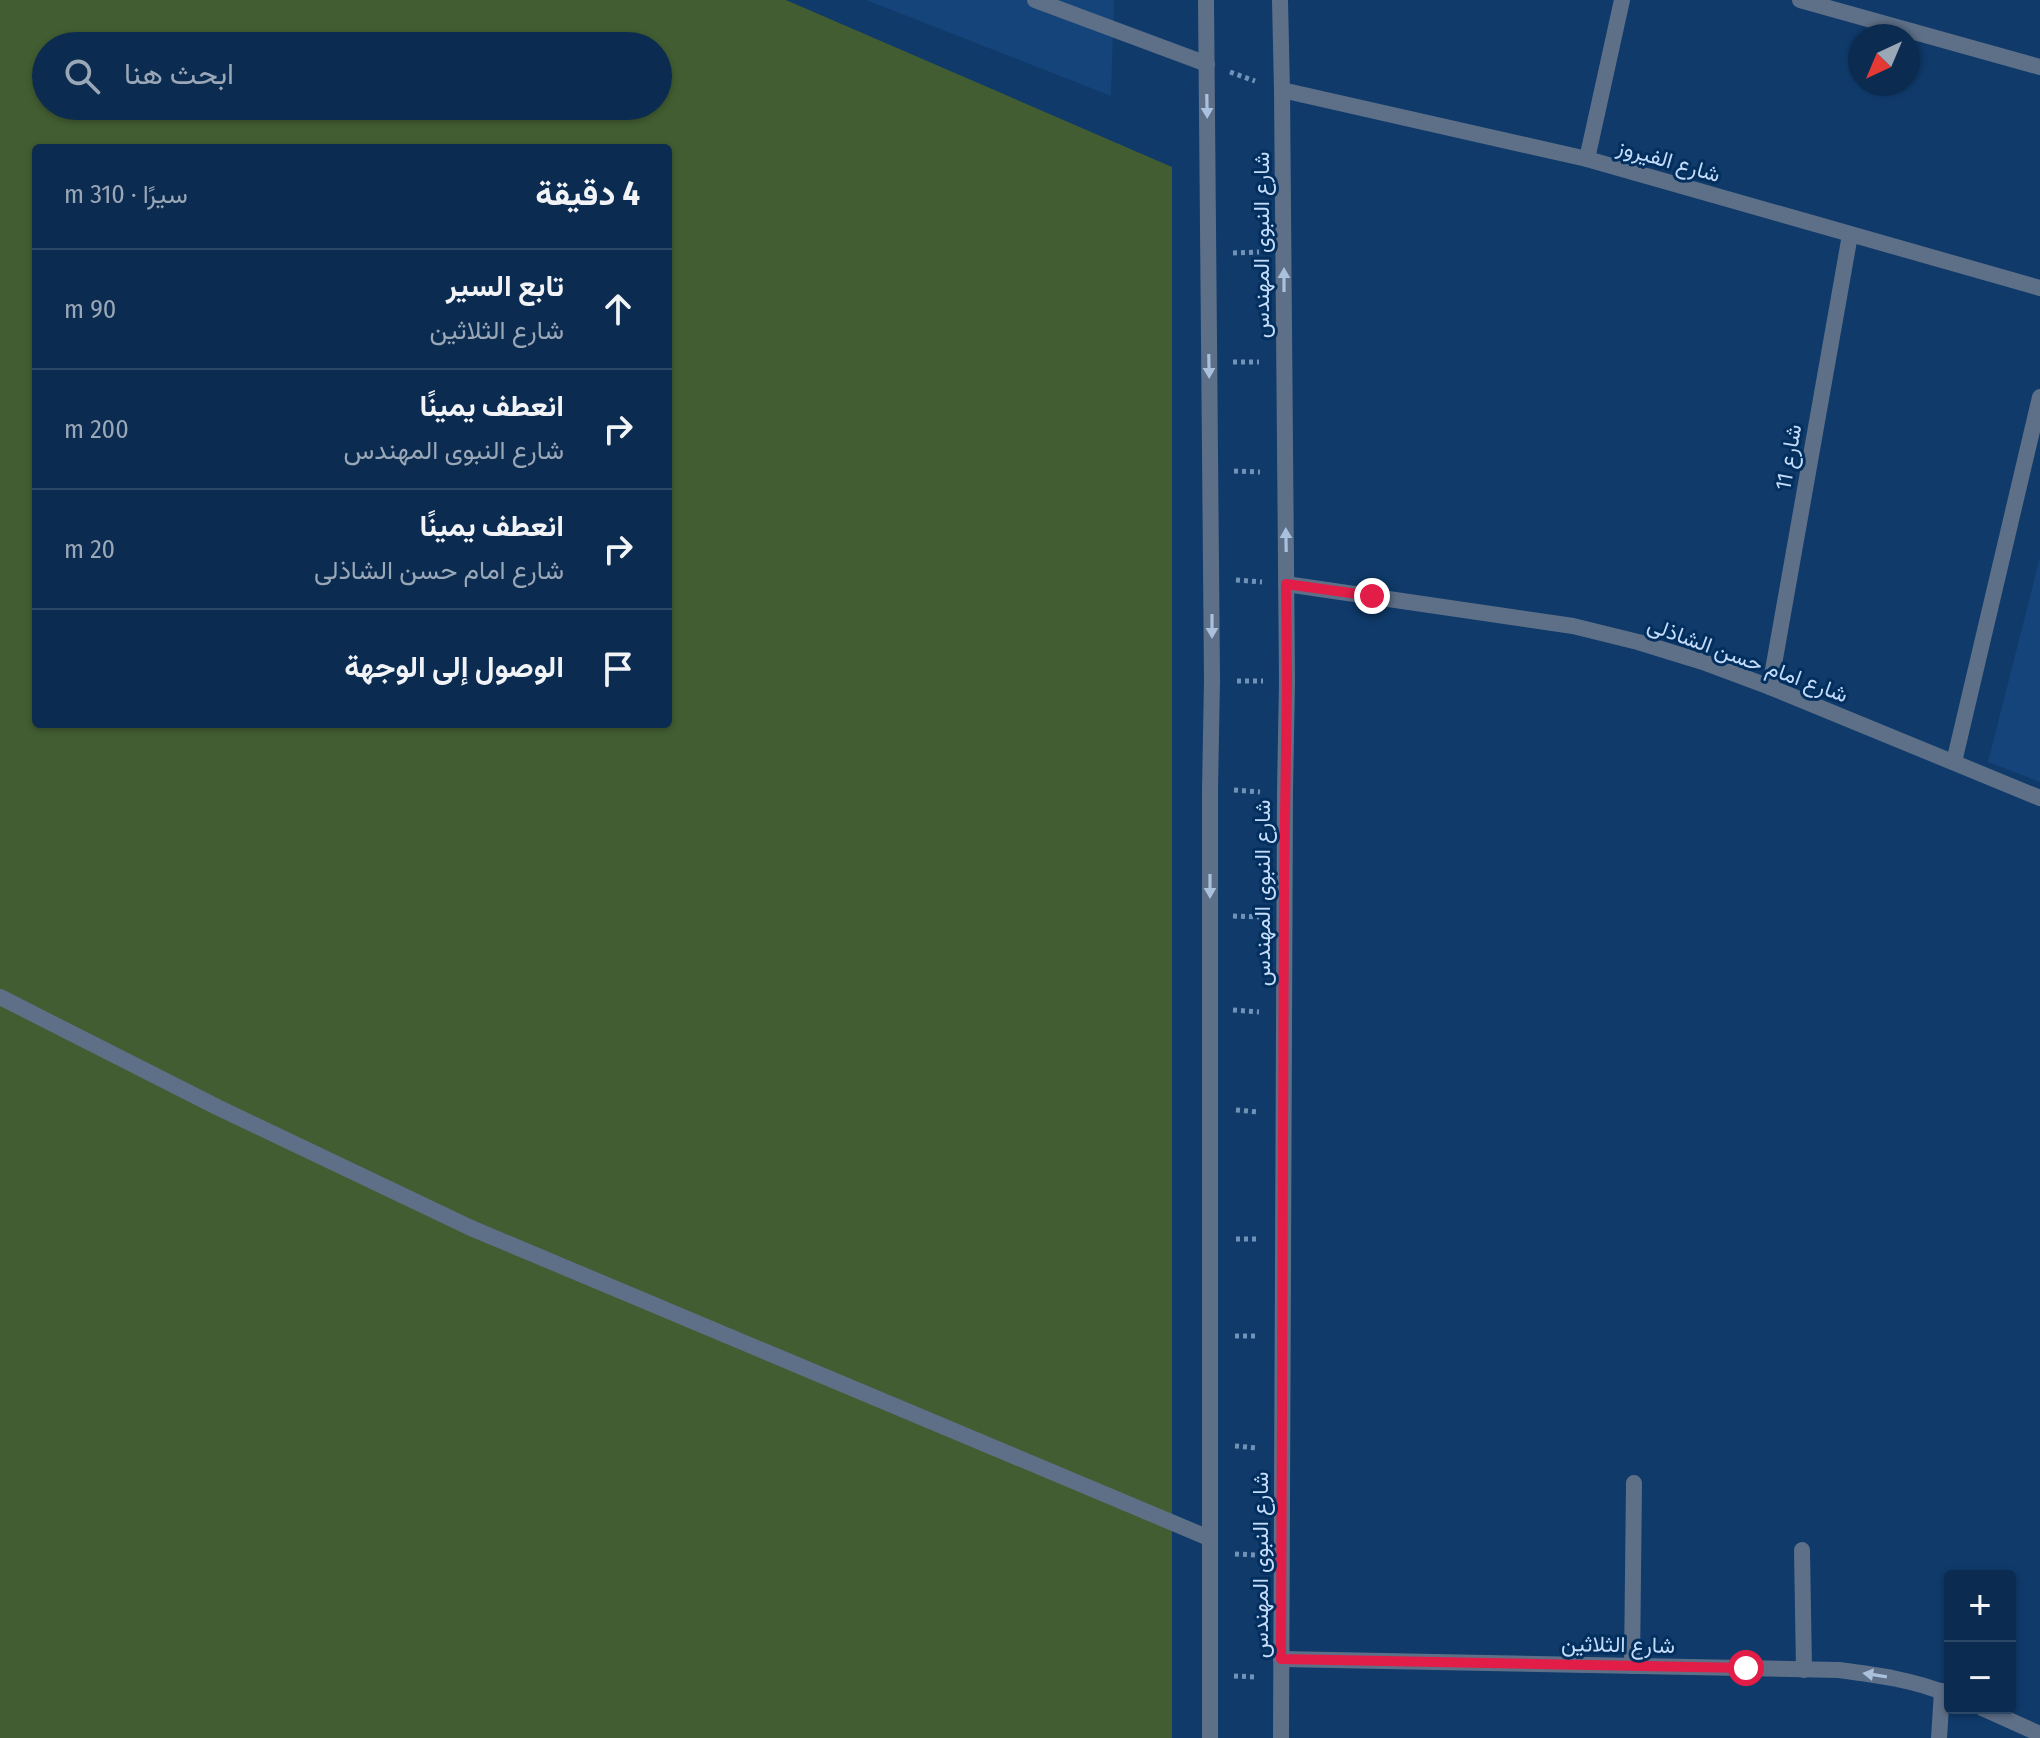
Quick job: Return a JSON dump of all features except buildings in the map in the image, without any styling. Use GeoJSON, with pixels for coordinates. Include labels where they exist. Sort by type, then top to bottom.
{"type":"FeatureCollection","features":[{"type":"Feature","properties":{"kind":"street"},"geometry":{"type":"LineString","coordinates":[[1035,0],[1207,64]]}},
{"type":"Feature","properties":{"kind":"street"},"geometry":{"type":"LineString","coordinates":[[1206,0],[1212,579],[1210,1738]]}},
{"type":"Feature","properties":{"kind":"street","name":"شارع النبوى المهندس"},"geometry":{"type":"LineString","coordinates":[[1280,0],[1287,682],[1281,1738]]}},
{"type":"Feature","properties":{"kind":"street"},"geometry":{"type":"LineString","coordinates":[[1587,159],[1622,0]]}},
{"type":"Feature","properties":{"kind":"street"},"geometry":{"type":"LineString","coordinates":[[1800,0],[2040,67]]}},
{"type":"Feature","properties":{"kind":"street","name":"شارع الفيروز"},"geometry":{"type":"LineString","coordinates":[[1282,90],[1587,159],[2040,288]]}},
{"type":"Feature","properties":{"kind":"street","name":"شارع 11"},"geometry":{"type":"LineString","coordinates":[[1770,687],[1850,235]]}},
{"type":"Feature","properties":{"kind":"street"},"geometry":{"type":"LineString","coordinates":[[1954,762],[2040,397]]}},
{"type":"Feature","properties":{"kind":"street","name":"شارع امام حسن الشاذلى"},"geometry":{"type":"LineString","coordinates":[[1286,584],[1573,626],[1638,642],[1770,687],[2040,798]]}},
{"type":"Feature","properties":{"kind":"street"},"geometry":{"type":"LineString","coordinates":[[0,997],[217,1107],[471,1228],[1209,1545]]}},
{"type":"Feature","properties":{"kind":"street"},"geometry":{"type":"LineString","coordinates":[[1632,1666],[1634,1483]]}},
{"type":"Feature","properties":{"kind":"street"},"geometry":{"type":"LineString","coordinates":[[1802,1550],[1804,1670]]}},
{"type":"Feature","properties":{"kind":"street","name":"شارع الثلاثين"},"geometry":{"type":"LineString","coordinates":[[1281,1659],[1839,1670],[1908,1681],[1944,1692]]}},
{"type":"Feature","properties":{"kind":"street"},"geometry":{"type":"LineString","coordinates":[[1939,1738],[1944,1706]]}},
{"type":"Feature","properties":{"kind":"street"},"geometry":{"type":"LineString","coordinates":[[1995,1714],[2040,1734]]}},
{"type":"Feature","properties":{"kind":"path"},"geometry":{"type":"LineString","coordinates":[[1207,64],[1282,90]]}},
{"type":"Feature","properties":{"kind":"path"},"geometry":{"type":"LineString","coordinates":[[1209,253],[1284,252]]}},
{"type":"Feature","properties":{"kind":"path"},"geometry":{"type":"LineString","coordinates":[[1208,362],[1284,362]]}},
{"type":"Feature","properties":{"kind":"path"},"geometry":{"type":"LineString","coordinates":[[1210,471],[1285,472]]}},
{"type":"Feature","properties":{"kind":"path"},"geometry":{"type":"LineString","coordinates":[[1212,579],[1286,584]]}},
{"type":"Feature","properties":{"kind":"path"},"geometry":{"type":"LineString","coordinates":[[1212,680],[1287,682]]}},
{"type":"Feature","properties":{"kind":"path"},"geometry":{"type":"LineString","coordinates":[[1210,790],[1285,792]]}},
{"type":"Feature","properties":{"kind":"path"},"geometry":{"type":"LineString","coordinates":[[1210,915],[1284,918]]}},
{"type":"Feature","properties":{"kind":"path"},"geometry":{"type":"LineString","coordinates":[[1210,1008],[1284,1014]]}},
{"type":"Feature","properties":{"kind":"path"},"geometry":{"type":"LineString","coordinates":[[1210,1108],[1283,1113]]}},
{"type":"Feature","properties":{"kind":"path"},"geometry":{"type":"LineString","coordinates":[[1209,1238],[1283,1239]]}},
{"type":"Feature","properties":{"kind":"path"},"geometry":{"type":"LineString","coordinates":[[1209,1334],[1282,1338]]}},
{"type":"Feature","properties":{"kind":"path"},"geometry":{"type":"LineString","coordinates":[[1209,1445],[1282,1449]]}},
{"type":"Feature","properties":{"kind":"path"},"geometry":{"type":"LineString","coordinates":[[1209,1545],[1281,1557]]}},
{"type":"Feature","properties":{"kind":"path"},"geometry":{"type":"LineString","coordinates":[[1209,1676],[1281,1677]]}},
{"type":"Feature","properties":{"kind":"shaded area"},"geometry":{"type":"Polygon","coordinates":[[[866,0],[1114,0],[1111,96],[866,0]]]}},
{"type":"Feature","properties":{"kind":"shaded area"},"geometry":{"type":"Polygon","coordinates":[[[2040,557],[2040,782],[1988,762],[2040,557]]]}},
{"type":"Feature","properties":{"kind":"green space"},"geometry":{"type":"Polygon","coordinates":[[[0,0],[786,0],[1172,167],[1172,1738],[0,1738],[0,0]]]}},
{"type":"Feature","properties":{"kind":"route"},"geometry":{"type":"LineString","coordinates":[[1372,596],[1286,584],[1281,1659],[1746,1668]]}}]}
